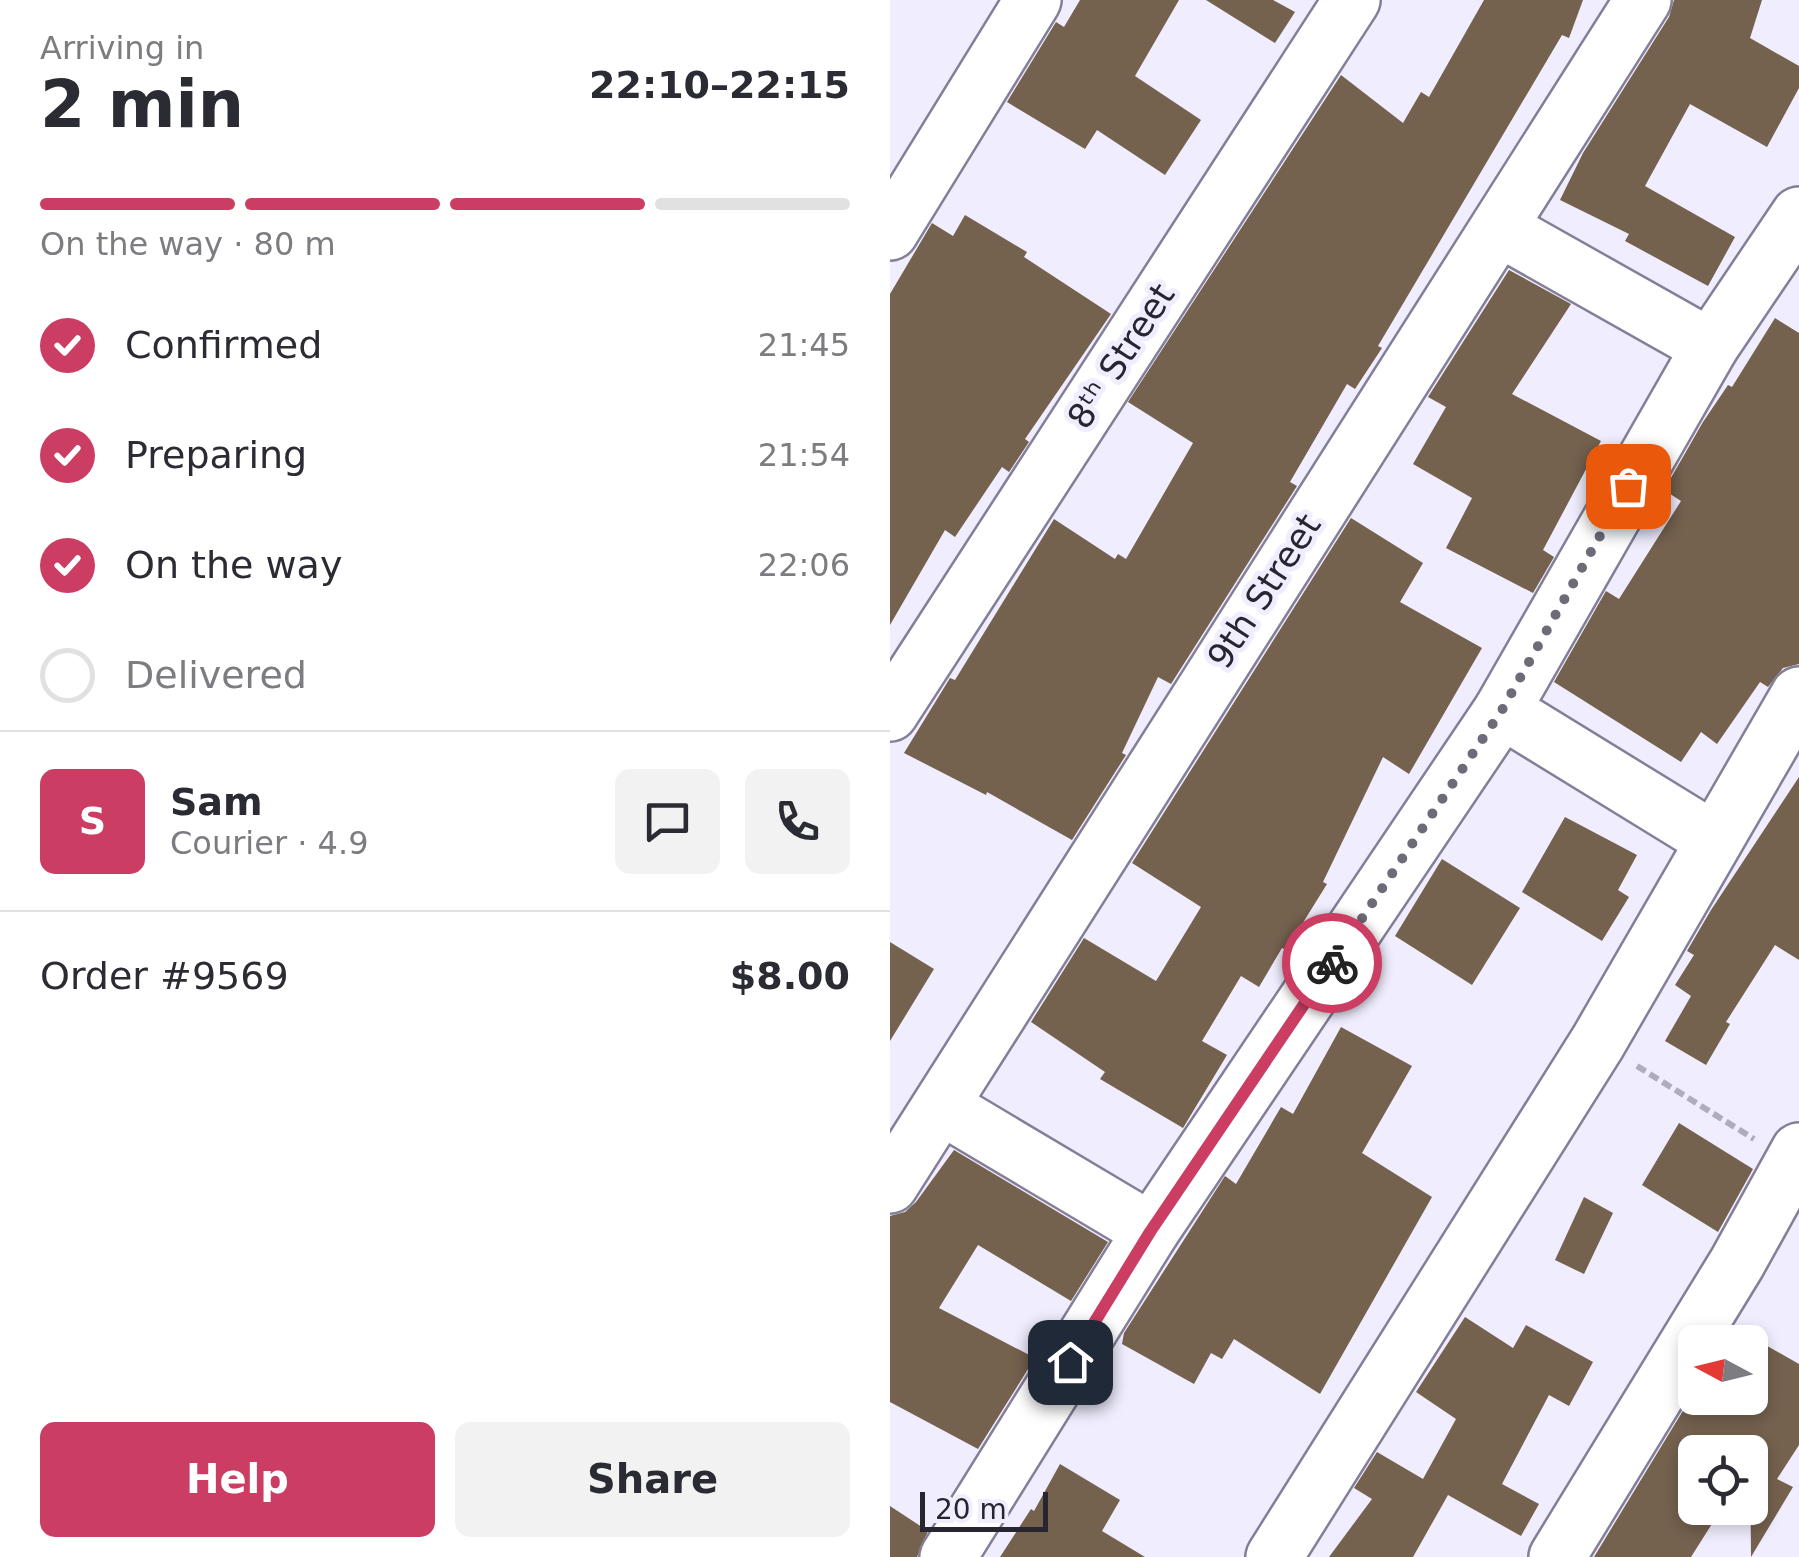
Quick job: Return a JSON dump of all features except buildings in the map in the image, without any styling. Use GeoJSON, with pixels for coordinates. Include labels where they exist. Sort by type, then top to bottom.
{"type":"FeatureCollection","features":[{"type":"Feature","properties":{"kind":"street"},"geometry":{"type":"LineString","coordinates":[[890,232],[1033,0]]}},
{"type":"Feature","properties":{"kind":"street","name":"8ᵗʰ Street"},"geometry":{"type":"LineString","coordinates":[[890,713],[1352,0]]}},
{"type":"Feature","properties":{"kind":"street","name":"9th Street"},"geometry":{"type":"LineString","coordinates":[[890,1184],[1642,0]]}},
{"type":"Feature","properties":{"kind":"street"},"geometry":{"type":"LineString","coordinates":[[948,1557],[1150,1232],[1502,710],[1710,348],[1799,215]]}},
{"type":"Feature","properties":{"kind":"street"},"geometry":{"type":"LineString","coordinates":[[1498,228],[1710,348]]}},
{"type":"Feature","properties":{"kind":"street"},"geometry":{"type":"LineString","coordinates":[[1274,1557],[1598,1042],[1712,839],[1799,695]]}},
{"type":"Feature","properties":{"kind":"street"},"geometry":{"type":"LineString","coordinates":[[1502,710],[1712,839]]}},
{"type":"Feature","properties":{"kind":"street"},"geometry":{"type":"LineString","coordinates":[[940,1106],[1150,1232]]}},
{"type":"Feature","properties":{"kind":"street"},"geometry":{"type":"LineString","coordinates":[[1557,1557],[1736,1263],[1795,1156]]}},
{"type":"Feature","properties":{"kind":"path"},"geometry":{"type":"LineString","coordinates":[[1598,1042],[1795,1156]]}},
{"type":"Feature","properties":{"kind":"way so far"},"geometry":{"type":"LineString","coordinates":[[1332,963],[1502,710],[1628,486]]}},
{"type":"Feature","properties":{"kind":"route"},"geometry":{"type":"LineString","coordinates":[[1070,1362],[1150,1232],[1332,963]]}}]}
